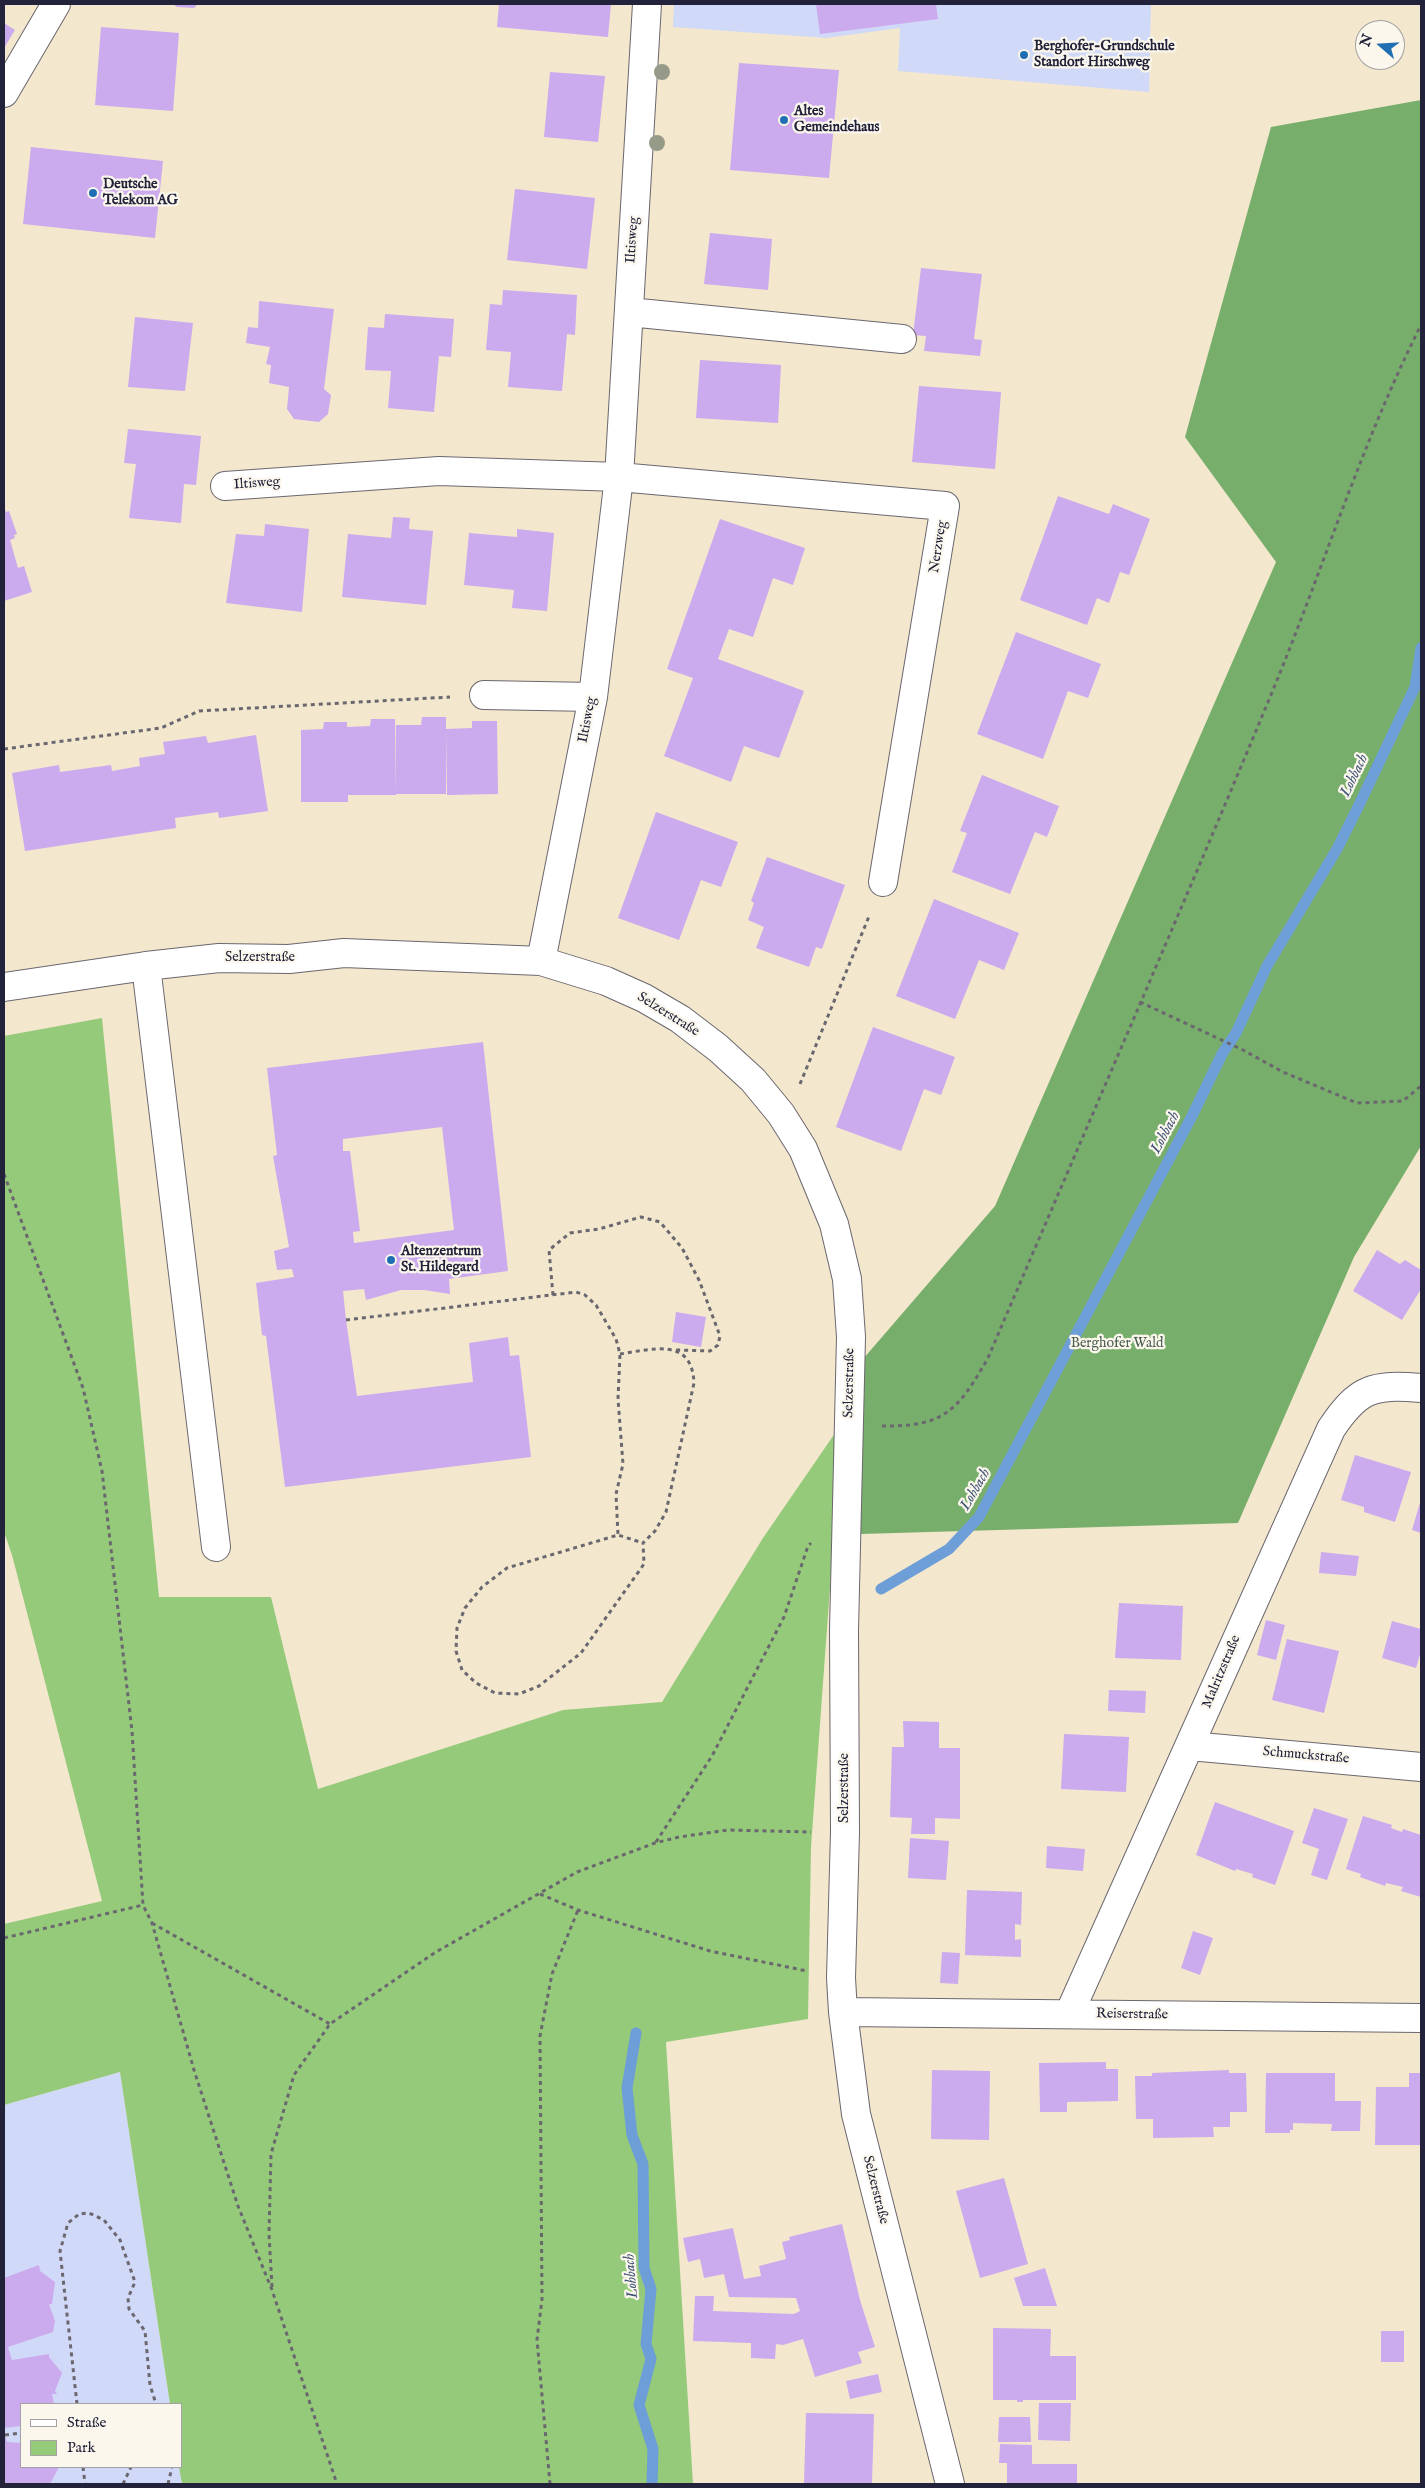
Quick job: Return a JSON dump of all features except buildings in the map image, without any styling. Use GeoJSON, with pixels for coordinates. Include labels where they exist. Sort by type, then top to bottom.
{"type":"FeatureCollection","features":[{"type":"Feature","properties":{"kind":"street"},"geometry":{"type":"LineString","coordinates":[[4,93],[56,4]]}},
{"type":"Feature","properties":{"kind":"street","name":"Iltisweg"},"geometry":{"type":"LineString","coordinates":[[541,961],[593,697],[619,477],[648,4]]}},
{"type":"Feature","properties":{"kind":"street"},"geometry":{"type":"LineString","coordinates":[[628,312],[902,339]]}},
{"type":"Feature","properties":{"kind":"street","name":"Iltisweg"},"geometry":{"type":"LineString","coordinates":[[225,486],[439,471],[619,477]]}},
{"type":"Feature","properties":{"kind":"street","name":"Nerzweg"},"geometry":{"type":"LineString","coordinates":[[619,477],[946,506],[883,882]]}},
{"type":"Feature","properties":{"kind":"street"},"geometry":{"type":"LineString","coordinates":[[484,695],[593,697]]}},
{"type":"Feature","properties":{"kind":"street","name":"Selzerstraße"},"geometry":{"type":"LineString","coordinates":[[4,987],[146,966],[219,958],[289,959],[344,953],[541,961],[606,981],[644,998],[680,1019],[718,1048],[753,1080],[781,1114],[802,1149],[834,1224],[847,1279],[851,1338],[844,1630],[845,1832],[841,1978],[843,2012],[856,2114],[950,2484]]}},
{"type":"Feature","properties":{"kind":"street"},"geometry":{"type":"LineString","coordinates":[[146,966],[216,1547]]}},
{"type":"Feature","properties":{"kind":"street","name":"Malritzstraße"},"geometry":{"type":"LineString","coordinates":[[1069,2014],[1190,1746],[1258,1587],[1331,1429],[1354,1398],[1372,1389],[1392,1385],[1421,1388]]}},
{"type":"Feature","properties":{"kind":"street","name":"Schmuckstraße"},"geometry":{"type":"LineString","coordinates":[[1190,1746],[1421,1767]]}},
{"type":"Feature","properties":{"kind":"street","name":"Reiserstraße"},"geometry":{"type":"LineString","coordinates":[[843,2012],[1421,2018]]}},
{"type":"Feature","properties":{"kind":"path"},"geometry":{"type":"LineString","coordinates":[[849,1424],[908,1426],[932,1421],[950,1411],[968,1394],[988,1358],[1208,846],[1303,617],[1391,385],[1421,325]]}},
{"type":"Feature","properties":{"kind":"path"},"geometry":{"type":"LineString","coordinates":[[4,749],[161,728],[199,711],[484,695]]}},
{"type":"Feature","properties":{"kind":"path"},"geometry":{"type":"LineString","coordinates":[[781,1114],[799,1086],[883,882]]}},
{"type":"Feature","properties":{"kind":"path"},"geometry":{"type":"LineString","coordinates":[[1140,1002],[1244,1050],[1283,1072],[1357,1103],[1403,1101],[1421,1086]]}},
{"type":"Feature","properties":{"kind":"path"},"geometry":{"type":"LineString","coordinates":[[4,1174],[83,1388],[102,1471],[132,1732],[143,1905],[152,1923],[194,2070],[235,2197],[272,2290],[337,2484]]}},
{"type":"Feature","properties":{"kind":"path"},"geometry":{"type":"LineString","coordinates":[[553,1295],[548,1250],[570,1233],[599,1229],[641,1217],[660,1222],[682,1248],[700,1280],[720,1336],[718,1346],[710,1351],[654,1349],[620,1354]]}},
{"type":"Feature","properties":{"kind":"path"},"geometry":{"type":"LineString","coordinates":[[346,1320],[576,1292],[585,1295],[596,1305],[616,1339],[620,1354],[618,1399],[623,1464],[616,1494],[618,1535]]}},
{"type":"Feature","properties":{"kind":"path"},"geometry":{"type":"LineString","coordinates":[[643,1543],[618,1535],[507,1568],[482,1588],[465,1608],[457,1628],[456,1651],[462,1670],[476,1683],[495,1693],[519,1694],[539,1686],[581,1653],[644,1564],[643,1543],[655,1531],[666,1512],[694,1383],[693,1369],[687,1357],[675,1350]]}},
{"type":"Feature","properties":{"kind":"path"},"geometry":{"type":"LineString","coordinates":[[655,1844],[712,1756],[779,1626],[808,1546],[847,1512]]}},
{"type":"Feature","properties":{"kind":"path"},"geometry":{"type":"LineString","coordinates":[[272,2290],[269,2234],[271,2154],[294,2075],[330,2024],[436,1952],[577,1872],[679,1837],[728,1830],[845,1832]]}},
{"type":"Feature","properties":{"kind":"path"},"geometry":{"type":"LineString","coordinates":[[539,1894],[578,1910],[710,1952],[841,1978]]}},
{"type":"Feature","properties":{"kind":"path"},"geometry":{"type":"LineString","coordinates":[[4,1938],[143,1905]]}},
{"type":"Feature","properties":{"kind":"path"},"geometry":{"type":"LineString","coordinates":[[550,2484],[537,2340],[542,2299],[540,2036],[552,1974],[578,1910]]}},
{"type":"Feature","properties":{"kind":"path"},"geometry":{"type":"LineString","coordinates":[[152,1923],[330,2024]]}},
{"type":"Feature","properties":{"kind":"path"},"geometry":{"type":"LineString","coordinates":[[76,2403],[60,2251],[68,2223],[79,2214],[89,2213],[104,2220],[120,2240],[135,2282],[128,2298],[129,2309],[145,2332],[150,2385],[156,2403]]}},
{"type":"Feature","properties":{"kind":"path"},"geometry":{"type":"LineString","coordinates":[[5,2434],[20,2433]]}},
{"type":"Feature","properties":{"kind":"path"},"geometry":{"type":"LineString","coordinates":[[84,2468],[86,2484]]}},
{"type":"Feature","properties":{"kind":"path"},"geometry":{"type":"LineString","coordinates":[[123,2484],[131,2468]]}},
{"type":"Feature","properties":{"kind":"path"},"geometry":{"type":"LineString","coordinates":[[168,2484],[172,2468]]}},
{"type":"Feature","properties":{"kind":"shaded area","name":"Berghofer-Grundschule Standort Hirschweg"},"geometry":{"type":"Polygon","coordinates":[[[674,4],[1151,4],[1149,92],[898,71],[900,28],[826,38],[673,27],[674,4]]]}},
{"type":"Feature","properties":{"kind":"shaded area"},"geometry":{"type":"Polygon","coordinates":[[[120,2072],[170,2403],[20,2403],[20,2468],[179,2468],[182,2484],[4,2484],[4,2105],[120,2072]]]}},
{"type":"Feature","properties":{"kind":"green space","name":"Berghofer Wald"},"geometry":{"type":"Polygon","coordinates":[[[1421,100],[1421,1146],[1354,1257],[1238,1523],[861,1534],[856,1414],[857,1366],[995,1206],[1276,562],[1185,437],[1271,127],[1421,100]]]}},
{"type":"Feature","properties":{"kind":"green space"},"geometry":{"type":"Polygon","coordinates":[[[102,1018],[159,1597],[271,1597],[318,1789],[563,1710],[662,1702],[763,1538],[842,1423],[811,1847],[808,2019],[666,2042],[693,2484],[182,2484],[179,2468],[182,2468],[182,2403],[170,2403],[120,2072],[4,2105],[4,1924],[102,1901],[12,1555],[4,1532],[4,1036],[102,1018]]]}},
{"type":"Feature","properties":{"kind":"waterway","name":"Lohbach"},"geometry":{"type":"LineString","coordinates":[[881,1589],[949,1549],[979,1517],[1192,1116],[1222,1054],[1236,1033],[1267,966],[1337,849],[1415,687],[1421,648]]}},
{"type":"Feature","properties":{"kind":"waterway","name":"Lohbach"},"geometry":{"type":"LineString","coordinates":[[636,2033],[627,2088],[632,2135],[643,2164],[644,2268],[651,2289],[646,2344],[651,2359],[639,2405],[653,2449],[652,2484]]}},
{"type":"Feature","properties":{"kind":"place","name":"Berghofer-Grundschule Standort Hirschweg"},"geometry":{"type":"Point","coordinates":[1024,55]}},
{"type":"Feature","properties":{"kind":"place","name":"Altes Gemeindehaus"},"geometry":{"type":"Point","coordinates":[784,120]}},
{"type":"Feature","properties":{"kind":"place","name":"Deutsche Telekom AG"},"geometry":{"type":"Point","coordinates":[93,193]}},
{"type":"Feature","properties":{"kind":"place","name":"Altenzentrum St. Hildegard"},"geometry":{"type":"Point","coordinates":[391,1260]}}]}
